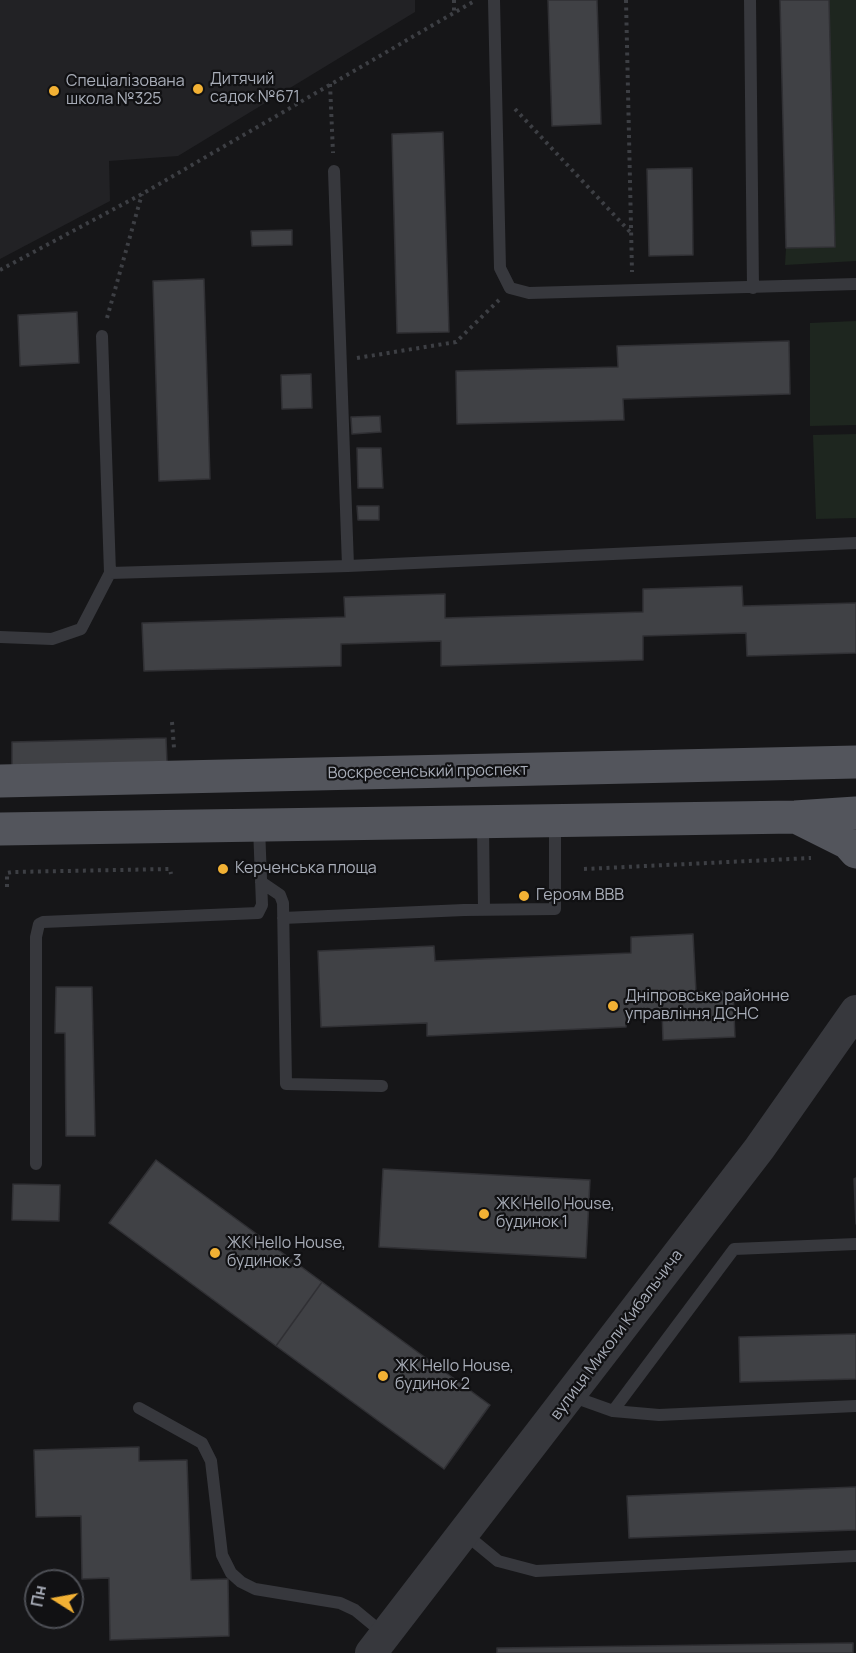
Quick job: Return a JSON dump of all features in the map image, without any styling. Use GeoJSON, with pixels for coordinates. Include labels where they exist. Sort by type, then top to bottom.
{"type":"FeatureCollection","features":[{"type":"Feature","properties":{"kind":"main road","name":"Воскресенський проспект"},"geometry":{"type":"LineString","coordinates":[[0,782],[856,762]]}},
{"type":"Feature","properties":{"kind":"main road"},"geometry":{"type":"LineString","coordinates":[[2,831],[795,817],[856,813]]}},
{"type":"Feature","properties":{"kind":"main road"},"geometry":{"type":"LineString","coordinates":[[795,817],[848,843],[856,852]]}},
{"type":"Feature","properties":{"kind":"street","name":"вулиця Миколи Кибальчича"},"geometry":{"type":"LineString","coordinates":[[378,1644],[759,1149],[856,1011]]}},
{"type":"Feature","properties":{"kind":"lane"},"geometry":{"type":"LineString","coordinates":[[494,0],[500,268],[510,288],[529,293],[856,284]]}},
{"type":"Feature","properties":{"kind":"lane"},"geometry":{"type":"LineString","coordinates":[[750,0],[753,288]]}},
{"type":"Feature","properties":{"kind":"lane"},"geometry":{"type":"LineString","coordinates":[[334,171],[348,566]]}},
{"type":"Feature","properties":{"kind":"lane"},"geometry":{"type":"LineString","coordinates":[[0,637],[52,639],[81,630],[110,573],[102,336]]}},
{"type":"Feature","properties":{"kind":"lane"},"geometry":{"type":"LineString","coordinates":[[110,573],[348,566],[856,543]]}},
{"type":"Feature","properties":{"kind":"lane"},"geometry":{"type":"LineString","coordinates":[[283,918],[555,909],[555,821]]}},
{"type":"Feature","properties":{"kind":"lane"},"geometry":{"type":"LineString","coordinates":[[483,822],[484,910]]}},
{"type":"Feature","properties":{"kind":"lane"},"geometry":{"type":"LineString","coordinates":[[36,1164],[36,937],[39,924],[43,922],[254,915],[261,909],[259,825]]}},
{"type":"Feature","properties":{"kind":"lane"},"geometry":{"type":"LineString","coordinates":[[261,882],[280,895],[283,903],[286,1084],[382,1086]]}},
{"type":"Feature","properties":{"kind":"lane"},"geometry":{"type":"LineString","coordinates":[[613,1411],[734,1249],[856,1244]]}},
{"type":"Feature","properties":{"kind":"lane"},"geometry":{"type":"LineString","coordinates":[[570,1396],[613,1411],[659,1415],[856,1406]]}},
{"type":"Feature","properties":{"kind":"lane"},"geometry":{"type":"LineString","coordinates":[[139,1408],[202,1443],[211,1461],[222,1555],[231,1573],[241,1582],[255,1588],[340,1603],[355,1610],[378,1644]]}},
{"type":"Feature","properties":{"kind":"lane"},"geometry":{"type":"LineString","coordinates":[[464,1532],[498,1561],[536,1571],[856,1556]]}},
{"type":"Feature","properties":{"kind":"path"},"geometry":{"type":"LineString","coordinates":[[454,0],[454,13]]}},
{"type":"Feature","properties":{"kind":"path"},"geometry":{"type":"LineString","coordinates":[[0,270],[142,194],[476,0]]}},
{"type":"Feature","properties":{"kind":"path"},"geometry":{"type":"LineString","coordinates":[[626,0],[633,291]]}},
{"type":"Feature","properties":{"kind":"path"},"geometry":{"type":"LineString","coordinates":[[330,84],[334,171]]}},
{"type":"Feature","properties":{"kind":"path"},"geometry":{"type":"LineString","coordinates":[[496,89],[631,233]]}},
{"type":"Feature","properties":{"kind":"path"},"geometry":{"type":"LineString","coordinates":[[102,336],[142,194]]}},
{"type":"Feature","properties":{"kind":"path"},"geometry":{"type":"LineString","coordinates":[[340,360],[456,342],[510,288]]}},
{"type":"Feature","properties":{"kind":"path"},"geometry":{"type":"LineString","coordinates":[[166,749],[174,749],[172,722]]}},
{"type":"Feature","properties":{"kind":"path"},"geometry":{"type":"LineString","coordinates":[[584,869],[816,858]]}},
{"type":"Feature","properties":{"kind":"path"},"geometry":{"type":"LineString","coordinates":[[7,887],[7,873],[12,872],[170,869],[171,874]]}},
{"type":"Feature","properties":{"kind":"shaded area"},"geometry":{"type":"Polygon","coordinates":[[[0,0],[415,0],[415,12],[178,156],[109,161],[110,201],[0,259],[0,0]]]}},
{"type":"Feature","properties":{"kind":"shaded area"},"geometry":{"type":"Polygon","coordinates":[[[829,0],[856,0],[856,261],[785,265],[786,248],[835,247],[829,0]]]}},
{"type":"Feature","properties":{"kind":"shaded area"},"geometry":{"type":"Polygon","coordinates":[[[856,321],[856,425],[810,426],[810,323],[856,321]]]}},
{"type":"Feature","properties":{"kind":"shaded area"},"geometry":{"type":"Polygon","coordinates":[[[856,434],[856,518],[816,519],[813,435],[856,434]]]}},
{"type":"Feature","properties":{"kind":"building"},"geometry":{"type":"Polygon","coordinates":[[[548,0],[597,0],[601,124],[552,126],[548,0]]]}},
{"type":"Feature","properties":{"kind":"building"},"geometry":{"type":"Polygon","coordinates":[[[780,0],[829,0],[835,247],[786,248],[780,0]]]}},
{"type":"Feature","properties":{"kind":"building"},"geometry":{"type":"Polygon","coordinates":[[[443,132],[449,332],[397,333],[392,134],[443,132]]]}},
{"type":"Feature","properties":{"kind":"building"},"geometry":{"type":"Polygon","coordinates":[[[692,168],[693,255],[649,256],[647,169],[692,168]]]}},
{"type":"Feature","properties":{"kind":"building"},"geometry":{"type":"Polygon","coordinates":[[[292,230],[292,245],[252,246],[251,231],[292,230]]]}},
{"type":"Feature","properties":{"kind":"building"},"geometry":{"type":"Polygon","coordinates":[[[204,279],[210,479],[159,481],[153,281],[204,279]]]}},
{"type":"Feature","properties":{"kind":"building"},"geometry":{"type":"Polygon","coordinates":[[[77,312],[79,363],[20,366],[18,315],[77,312]]]}},
{"type":"Feature","properties":{"kind":"building"},"geometry":{"type":"Polygon","coordinates":[[[789,341],[790,394],[623,399],[624,420],[457,424],[456,371],[618,367],[617,346],[789,341]]]}},
{"type":"Feature","properties":{"kind":"building"},"geometry":{"type":"Polygon","coordinates":[[[311,374],[312,408],[282,409],[281,375],[311,374]]]}},
{"type":"Feature","properties":{"kind":"building"},"geometry":{"type":"Polygon","coordinates":[[[380,416],[381,432],[352,434],[351,417],[380,416]]]}},
{"type":"Feature","properties":{"kind":"building"},"geometry":{"type":"Polygon","coordinates":[[[357,448],[381,448],[383,488],[358,488],[357,448]]]}},
{"type":"Feature","properties":{"kind":"building"},"geometry":{"type":"Polygon","coordinates":[[[357,506],[379,506],[379,520],[358,520],[357,506]]]}},
{"type":"Feature","properties":{"kind":"building"},"geometry":{"type":"Polygon","coordinates":[[[742,586],[743,606],[856,603],[856,653],[747,656],[746,633],[643,636],[643,660],[441,666],[441,641],[341,644],[341,666],[144,671],[142,623],[345,617],[344,597],[445,594],[445,618],[643,612],[643,589],[742,586]]]}},
{"type":"Feature","properties":{"kind":"building"},"geometry":{"type":"Polygon","coordinates":[[[166,738],[167,762],[12,766],[12,742],[166,738]]]}},
{"type":"Feature","properties":{"kind":"building"},"geometry":{"type":"Polygon","coordinates":[[[693,934],[696,992],[733,991],[735,1037],[663,1040],[662,1012],[626,1014],[626,1027],[427,1036],[427,1023],[321,1027],[318,951],[434,946],[435,961],[631,953],[631,937],[693,934]]]}},
{"type":"Feature","properties":{"kind":"building"},"geometry":{"type":"Polygon","coordinates":[[[56,987],[92,987],[95,1136],[66,1136],[65,1033],[55,1033],[56,987]]]}},
{"type":"Feature","properties":{"kind":"building","name":"ЖК Hello House, будинок 3"},"geometry":{"type":"Polygon","coordinates":[[[156,1160],[322,1282],[276,1346],[109,1223],[156,1160]]]}},
{"type":"Feature","properties":{"kind":"building","name":"ЖК Hello House, будинок 1"},"geometry":{"type":"Polygon","coordinates":[[[383,1169],[590,1180],[586,1258],[379,1247],[383,1169]]]}},
{"type":"Feature","properties":{"kind":"building"},"geometry":{"type":"Polygon","coordinates":[[[856,1178],[856,1224],[854,1179],[856,1178]]]}},
{"type":"Feature","properties":{"kind":"building"},"geometry":{"type":"Polygon","coordinates":[[[13,1184],[60,1185],[59,1221],[12,1220],[13,1184]]]}},
{"type":"Feature","properties":{"kind":"building","name":"ЖК Hello House, будинок 2"},"geometry":{"type":"Polygon","coordinates":[[[322,1282],[490,1405],[444,1469],[276,1346],[322,1282]]]}},
{"type":"Feature","properties":{"kind":"building"},"geometry":{"type":"Polygon","coordinates":[[[856,1334],[856,1379],[740,1382],[739,1337],[856,1334]]]}},
{"type":"Feature","properties":{"kind":"building"},"geometry":{"type":"Polygon","coordinates":[[[139,1447],[139,1461],[187,1460],[191,1580],[228,1579],[229,1636],[110,1640],[109,1578],[84,1579],[81,1516],[36,1517],[34,1450],[139,1447]]]}},
{"type":"Feature","properties":{"kind":"building"},"geometry":{"type":"Polygon","coordinates":[[[856,1487],[856,1530],[629,1538],[627,1496],[856,1487]]]}},
{"type":"Feature","properties":{"kind":"building"},"geometry":{"type":"Polygon","coordinates":[[[853,1643],[853,1653],[497,1653],[497,1648],[853,1643]]]}},
{"type":"Feature","properties":{"kind":"place","name":"Дитячий садок №671"},"geometry":{"type":"Point","coordinates":[198,89]}},
{"type":"Feature","properties":{"kind":"place","name":"Спеціалізована школа №325"},"geometry":{"type":"Point","coordinates":[54,91]}},
{"type":"Feature","properties":{"kind":"place","name":"Керченська площа"},"geometry":{"type":"Point","coordinates":[223,869]}},
{"type":"Feature","properties":{"kind":"place","name":"Героям ВВВ"},"geometry":{"type":"Point","coordinates":[524,896]}},
{"type":"Feature","properties":{"kind":"place","name":"Дніпровське районне управління ДСНС"},"geometry":{"type":"Point","coordinates":[613,1006]}},
{"type":"Feature","properties":{"kind":"place","name":"ЖК Hello House, будинок 1"},"geometry":{"type":"Point","coordinates":[484,1214]}},
{"type":"Feature","properties":{"kind":"place","name":"ЖК Hello House, будинок 3"},"geometry":{"type":"Point","coordinates":[215,1253]}},
{"type":"Feature","properties":{"kind":"place","name":"ЖК Hello House, будинок 2"},"geometry":{"type":"Point","coordinates":[383,1376]}}]}
